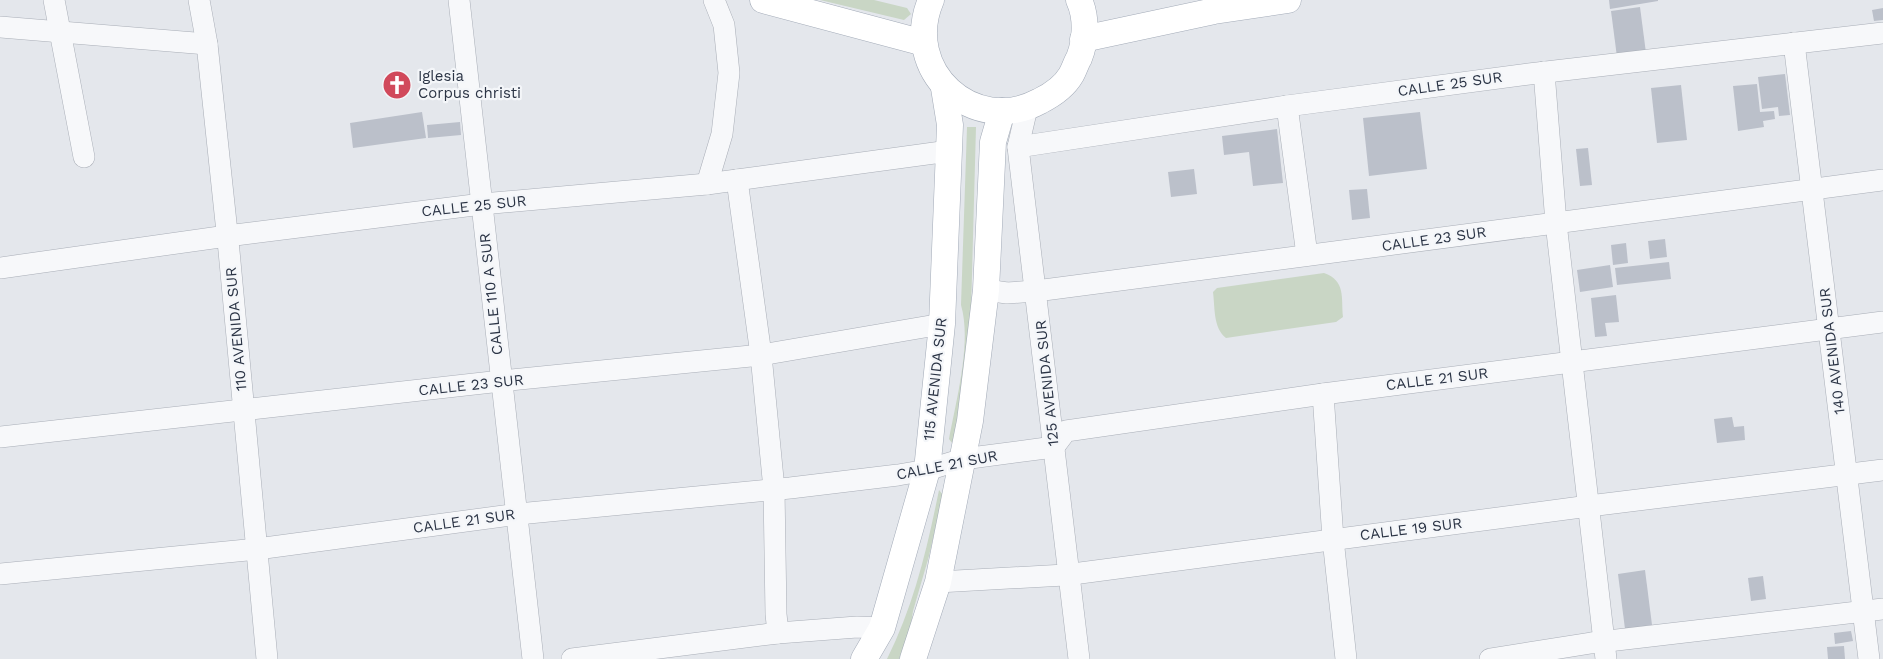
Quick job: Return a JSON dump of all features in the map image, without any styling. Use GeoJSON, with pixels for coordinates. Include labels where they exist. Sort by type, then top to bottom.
{"type":"FeatureCollection","features":[{"type":"Feature","properties":{"kind":"main road"},"geometry":{"type":"LineString","coordinates":[[763,0],[924,43]]}},
{"type":"Feature","properties":{"kind":"main road"},"geometry":{"type":"LineString","coordinates":[[931,0],[923,30],[924,43],[932,68],[944,88],[963,101],[987,110],[1002,111],[1027,108],[1054,94],[1071,75],[1082,50],[1084,1]]}},
{"type":"Feature","properties":{"kind":"main road"},"geometry":{"type":"LineString","coordinates":[[1083,39],[1214,11],[1288,0]]}},
{"type":"Feature","properties":{"kind":"main road","name":"115 AVENIDA SUR"},"geometry":{"type":"LineString","coordinates":[[864,659],[882,627],[927,470],[942,324],[950,125],[944,88]]}},
{"type":"Feature","properties":{"kind":"main road"},"geometry":{"type":"LineString","coordinates":[[913,659],[938,582],[970,420],[986,290],[993,142],[1002,111]]}},
{"type":"Feature","properties":{"kind":"street"},"geometry":{"type":"LineString","coordinates":[[54,0],[84,157]]}},
{"type":"Feature","properties":{"kind":"street","name":"110 AVENIDA SUR"},"geometry":{"type":"LineString","coordinates":[[199,0],[207,44],[227,236],[267,659]]}},
{"type":"Feature","properties":{"kind":"street","name":"CALLE 110 A SUR"},"geometry":{"type":"LineString","coordinates":[[459,0],[518,514],[532,659]]}},
{"type":"Feature","properties":{"kind":"street"},"geometry":{"type":"LineString","coordinates":[[706,184],[722,134],[729,73],[724,25],[714,0]]}},
{"type":"Feature","properties":{"kind":"street"},"geometry":{"type":"LineString","coordinates":[[0,27],[207,44]]}},
{"type":"Feature","properties":{"kind":"street","name":"CALLE 25 SUR"},"geometry":{"type":"LineString","coordinates":[[1018,147],[1287,106],[1544,72],[1883,33]]}},
{"type":"Feature","properties":{"kind":"street","name":"140 AVENIDA SUR"},"geometry":{"type":"LineString","coordinates":[[1794,43],[1846,474],[1873,611],[1869,659]]}},
{"type":"Feature","properties":{"kind":"street"},"geometry":{"type":"LineString","coordinates":[[1544,72],[1556,223],[1605,651]]}},
{"type":"Feature","properties":{"kind":"street"},"geometry":{"type":"LineString","coordinates":[[1287,106],[1307,255]]}},
{"type":"Feature","properties":{"kind":"street","name":"125 AVENIDA SUR"},"geometry":{"type":"LineString","coordinates":[[1027,108],[1018,147],[1079,659]]}},
{"type":"Feature","properties":{"kind":"street","name":"CALLE 25 SUR"},"geometry":{"type":"LineString","coordinates":[[0,268],[227,236],[482,204],[706,184],[949,151]]}},
{"type":"Feature","properties":{"kind":"street"},"geometry":{"type":"LineString","coordinates":[[737,180],[761,355],[774,489],[778,633]]}},
{"type":"Feature","properties":{"kind":"street","name":"CALLE 23 SUR"},"geometry":{"type":"LineString","coordinates":[[986,290],[1007,293],[1036,291],[1883,180]]}},
{"type":"Feature","properties":{"kind":"street","name":"CALLE 21 SUR"},"geometry":{"type":"LineString","coordinates":[[0,574],[257,549],[518,514],[774,489],[927,470],[963,459],[1054,447],[1065,431],[1323,394],[1883,322]]}},
{"type":"Feature","properties":{"kind":"street","name":"CALLE 23 SUR"},"geometry":{"type":"LineString","coordinates":[[0,437],[501,381],[761,355],[942,324]]}},
{"type":"Feature","properties":{"kind":"street"},"geometry":{"type":"LineString","coordinates":[[1323,394],[1333,539],[1346,659]]}},
{"type":"Feature","properties":{"kind":"street","name":"CALLE 19 SUR"},"geometry":{"type":"LineString","coordinates":[[938,582],[1070,574],[1883,470]]}},
{"type":"Feature","properties":{"kind":"street"},"geometry":{"type":"LineString","coordinates":[[1490,659],[1591,643],[1605,651],[1873,611]]}},
{"type":"Feature","properties":{"kind":"street"},"geometry":{"type":"LineString","coordinates":[[572,659],[778,633],[882,627]]}},
{"type":"Feature","properties":{"kind":"green space"},"geometry":{"type":"Polygon","coordinates":[[[820,0],[874,0],[907,8],[911,14],[904,20],[820,0]]]}},
{"type":"Feature","properties":{"kind":"green space"},"geometry":{"type":"Polygon","coordinates":[[[967,127],[976,127],[971,311],[965,375],[952,443],[949,439],[962,372],[965,336],[961,305],[967,127]]]}},
{"type":"Feature","properties":{"kind":"green space"},"geometry":{"type":"Polygon","coordinates":[[[1324,273],[1336,280],[1341,290],[1343,317],[1336,322],[1226,338],[1219,329],[1215,317],[1213,292],[1217,288],[1324,273]]]}},
{"type":"Feature","properties":{"kind":"green space"},"geometry":{"type":"Polygon","coordinates":[[[939,490],[943,495],[913,611],[909,638],[899,659],[887,659],[905,618],[919,576],[939,490]]]}},
{"type":"Feature","properties":{"kind":"building"},"geometry":{"type":"Polygon","coordinates":[[[1609,0],[1658,0],[1658,1],[1610,9],[1609,0]]]}},
{"type":"Feature","properties":{"kind":"building"},"geometry":{"type":"Polygon","coordinates":[[[1640,7],[1646,53],[1617,57],[1611,11],[1640,7]]]}},
{"type":"Feature","properties":{"kind":"building"},"geometry":{"type":"Polygon","coordinates":[[[1883,8],[1883,20],[1874,21],[1872,10],[1883,8]]]}},
{"type":"Feature","properties":{"kind":"building"},"geometry":{"type":"Polygon","coordinates":[[[1785,74],[1790,115],[1779,116],[1778,107],[1762,109],[1758,77],[1785,74]]]}},
{"type":"Feature","properties":{"kind":"building"},"geometry":{"type":"Polygon","coordinates":[[[1757,84],[1760,112],[1774,111],[1775,119],[1763,121],[1764,127],[1738,131],[1733,86],[1757,84]]]}},
{"type":"Feature","properties":{"kind":"building"},"geometry":{"type":"Polygon","coordinates":[[[1681,85],[1687,140],[1657,143],[1651,88],[1681,85]]]}},
{"type":"Feature","properties":{"kind":"building"},"geometry":{"type":"Polygon","coordinates":[[[422,112],[426,138],[353,148],[350,123],[422,112]]]}},
{"type":"Feature","properties":{"kind":"building"},"geometry":{"type":"Polygon","coordinates":[[[1420,112],[1427,169],[1369,176],[1363,118],[1420,112]]]}},
{"type":"Feature","properties":{"kind":"building"},"geometry":{"type":"Polygon","coordinates":[[[460,122],[461,135],[428,138],[427,125],[460,122]]]}},
{"type":"Feature","properties":{"kind":"building"},"geometry":{"type":"Polygon","coordinates":[[[1277,129],[1283,183],[1253,186],[1249,152],[1224,155],[1222,136],[1277,129]]]}},
{"type":"Feature","properties":{"kind":"building"},"geometry":{"type":"Polygon","coordinates":[[[1588,148],[1592,185],[1580,186],[1576,149],[1588,148]]]}},
{"type":"Feature","properties":{"kind":"building"},"geometry":{"type":"Polygon","coordinates":[[[1194,169],[1197,194],[1171,197],[1168,172],[1194,169]]]}},
{"type":"Feature","properties":{"kind":"building"},"geometry":{"type":"Polygon","coordinates":[[[1367,189],[1370,218],[1352,220],[1349,190],[1367,189]]]}},
{"type":"Feature","properties":{"kind":"building"},"geometry":{"type":"Polygon","coordinates":[[[1665,239],[1667,257],[1650,259],[1648,241],[1665,239]]]}},
{"type":"Feature","properties":{"kind":"building"},"geometry":{"type":"Polygon","coordinates":[[[1626,243],[1628,263],[1613,265],[1611,245],[1626,243]]]}},
{"type":"Feature","properties":{"kind":"building"},"geometry":{"type":"Polygon","coordinates":[[[1669,262],[1671,279],[1617,285],[1615,268],[1669,262]]]}},
{"type":"Feature","properties":{"kind":"building"},"geometry":{"type":"Polygon","coordinates":[[[1610,265],[1613,287],[1580,292],[1577,270],[1610,265]]]}},
{"type":"Feature","properties":{"kind":"building"},"geometry":{"type":"Polygon","coordinates":[[[1616,295],[1619,322],[1605,323],[1607,336],[1595,337],[1591,298],[1616,295]]]}},
{"type":"Feature","properties":{"kind":"building"},"geometry":{"type":"Polygon","coordinates":[[[1732,417],[1734,427],[1744,426],[1745,440],[1717,443],[1714,419],[1732,417]]]}},
{"type":"Feature","properties":{"kind":"building"},"geometry":{"type":"Polygon","coordinates":[[[1645,570],[1652,625],[1625,629],[1618,574],[1645,570]]]}},
{"type":"Feature","properties":{"kind":"building"},"geometry":{"type":"Polygon","coordinates":[[[1763,576],[1766,599],[1751,601],[1748,578],[1763,576]]]}},
{"type":"Feature","properties":{"kind":"building"},"geometry":{"type":"Polygon","coordinates":[[[1851,631],[1853,641],[1835,644],[1834,633],[1851,631]]]}},
{"type":"Feature","properties":{"kind":"building"},"geometry":{"type":"Polygon","coordinates":[[[1844,646],[1845,659],[1828,659],[1827,647],[1844,646]]]}},
{"type":"Feature","properties":{"kind":"place","name":"Iglesia Corpus christi"},"geometry":{"type":"Point","coordinates":[397,85]}}]}
